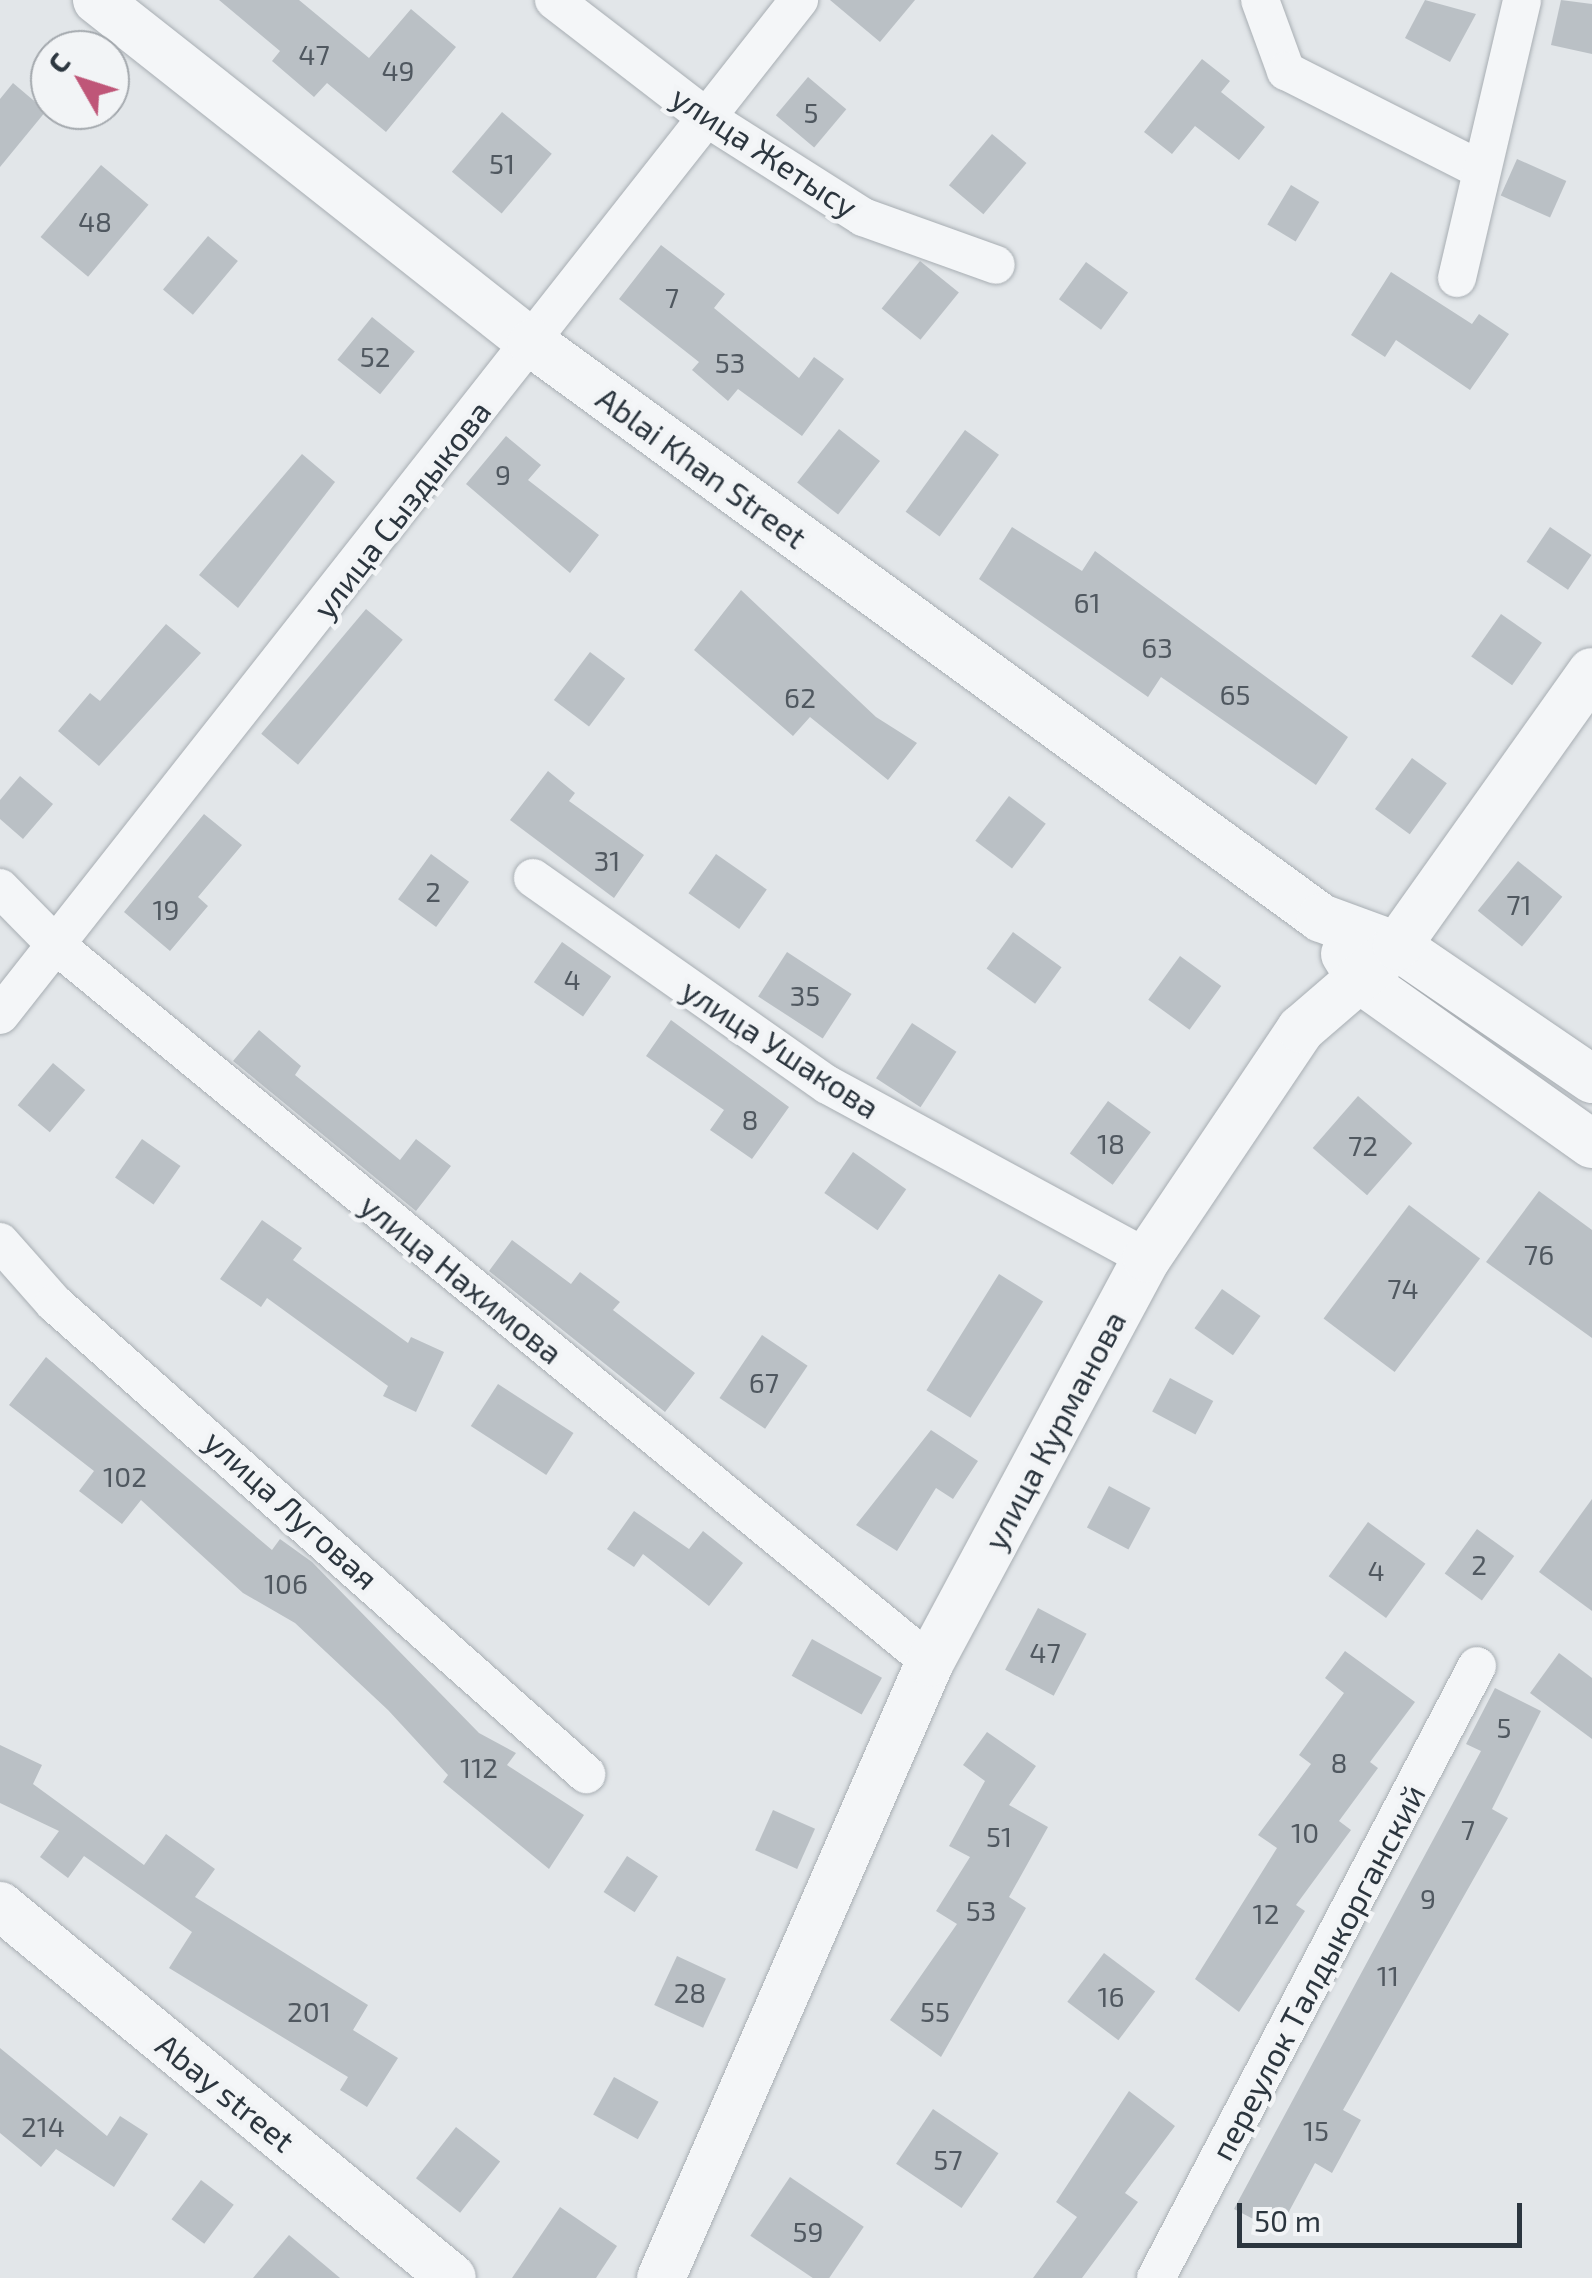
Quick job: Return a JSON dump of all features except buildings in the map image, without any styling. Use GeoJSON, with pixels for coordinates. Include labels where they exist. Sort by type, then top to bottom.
{"type":"FeatureCollection","features":[{"type":"Feature","properties":{"kind":"street","name":"Ablai Khan Street"},"geometry":{"type":"LineString","coordinates":[[96,0],[532,343],[1321,918],[1397,946],[1592,1079]]}},
{"type":"Feature","properties":{"kind":"street","name":"улица Жетысу"},"geometry":{"type":"LineString","coordinates":[[554,0],[707,118],[862,217],[996,265]]}},
{"type":"Feature","properties":{"kind":"street","name":"улица Сыздыкова"},"geometry":{"type":"LineString","coordinates":[[0,1015],[799,0]]}},
{"type":"Feature","properties":{"kind":"street"},"geometry":{"type":"LineString","coordinates":[[1260,0],[1286,70],[1481,170]]}},
{"type":"Feature","properties":{"kind":"street"},"geometry":{"type":"LineString","coordinates":[[1457,278],[1522,0]]}},
{"type":"Feature","properties":{"kind":"street","name":"улица Курманова"},"geometry":{"type":"LineString","coordinates":[[661,2278],[930,1662],[1147,1258],[1301,1029],[1397,946],[1592,672]]}},
{"type":"Feature","properties":{"kind":"street","name":"улица Ушакова"},"geometry":{"type":"LineString","coordinates":[[532,878],[828,1085],[1147,1258]]}},
{"type":"Feature","properties":{"kind":"street","name":"улица Нахимова"},"geometry":{"type":"LineString","coordinates":[[0,888],[57,946],[930,1662]]}},
{"type":"Feature","properties":{"kind":"street","name":"Ablai Khan Street"},"geometry":{"type":"LineString","coordinates":[[1321,918],[1361,980],[1592,1144]]}},
{"type":"Feature","properties":{"kind":"street","name":"улица Луговая"},"geometry":{"type":"LineString","coordinates":[[0,1242],[54,1303],[586,1774]]}},
{"type":"Feature","properties":{"kind":"street","name":"переулок Талдыкорганский"},"geometry":{"type":"LineString","coordinates":[[1156,2278],[1478,1666]]}},
{"type":"Feature","properties":{"kind":"street","name":"Abay street"},"geometry":{"type":"LineString","coordinates":[[0,1906],[452,2278]]}}]}
